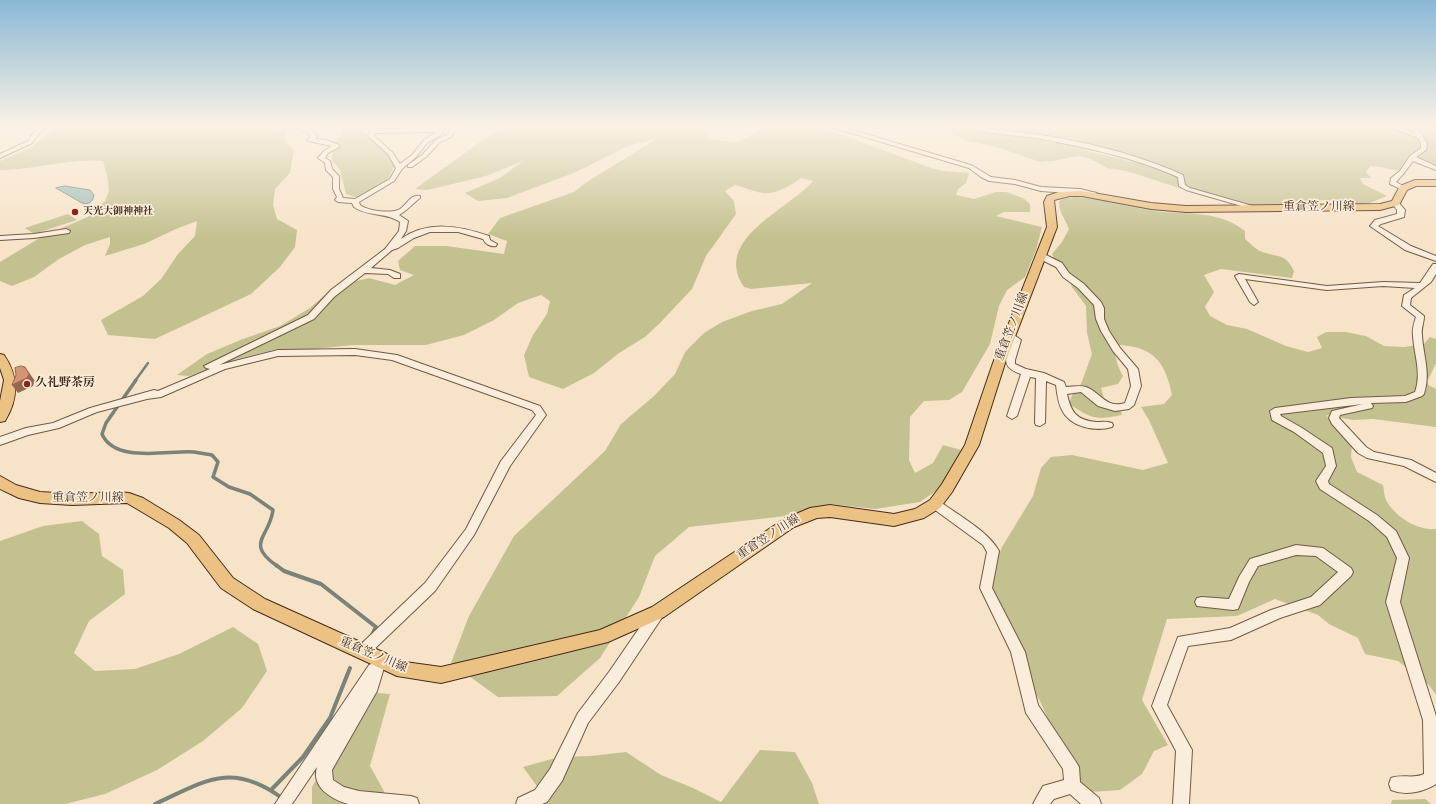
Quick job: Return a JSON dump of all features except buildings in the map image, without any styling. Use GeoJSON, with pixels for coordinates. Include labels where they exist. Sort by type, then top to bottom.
{"type":"FeatureCollection","features":[{"type":"Feature","properties":{"kind":"main road"},"geometry":{"type":"LineString","coordinates":[[1396,203],[1403,188],[1415,183],[1436,183]]}},
{"type":"Feature","properties":{"kind":"main road","name":"重倉笠ノ川線"},"geometry":{"type":"LineString","coordinates":[[0,481],[26,495],[40,498],[129,498],[174,524],[192,539],[227,583],[259,604],[380,661],[403,670],[441,675],[602,637],[658,612],[789,522],[815,512],[830,512],[894,520],[919,514],[935,504],[947,488],[972,445],[1010,335],[1052,227],[1049,202],[1050,198],[1058,194],[1072,193],[1171,208],[1380,208],[1396,203]]}},
{"type":"Feature","properties":{"kind":"main road"},"geometry":{"type":"LineString","coordinates":[[0,358],[11,380],[10,389],[0,418]]}},
{"type":"Feature","properties":{"kind":"street"},"geometry":{"type":"LineString","coordinates":[[328,163],[329,170],[336,176],[336,189],[340,197],[338,200],[356,202],[415,163]]}},
{"type":"Feature","properties":{"kind":"street"},"geometry":{"type":"LineString","coordinates":[[396,163],[399,168]]}},
{"type":"Feature","properties":{"kind":"street"},"geometry":{"type":"LineString","coordinates":[[395,177],[399,168],[406,163]]}},
{"type":"Feature","properties":{"kind":"street"},"geometry":{"type":"LineString","coordinates":[[957,163],[971,167],[989,179],[1015,182],[1040,190],[1080,191],[1100,195],[1100,197]]}},
{"type":"Feature","properties":{"kind":"street"},"geometry":{"type":"LineString","coordinates":[[1146,163],[1181,176],[1182,186],[1188,189],[1259,209]]}},
{"type":"Feature","properties":{"kind":"street"},"geometry":{"type":"LineString","coordinates":[[1403,188],[1392,183],[1392,179],[1402,172],[1409,163]]}},
{"type":"Feature","properties":{"kind":"street"},"geometry":{"type":"LineString","coordinates":[[1423,163],[1436,168]]}},
{"type":"Feature","properties":{"kind":"street"},"geometry":{"type":"LineString","coordinates":[[394,214],[405,209],[407,204],[418,197]]}},
{"type":"Feature","properties":{"kind":"street"},"geometry":{"type":"LineString","coordinates":[[0,441],[26,432],[61,424],[84,413],[148,396],[318,312],[333,292],[393,247],[405,224],[404,221],[394,214],[362,210],[356,206],[356,202]]}},
{"type":"Feature","properties":{"kind":"street"},"geometry":{"type":"LineString","coordinates":[[1396,203],[1401,210],[1402,215],[1378,222],[1374,226],[1408,248],[1436,259]]}},
{"type":"Feature","properties":{"kind":"street"},"geometry":{"type":"LineString","coordinates":[[388,251],[411,236],[444,228],[463,230],[486,238],[487,241],[493,244]]}},
{"type":"Feature","properties":{"kind":"street"},"geometry":{"type":"LineString","coordinates":[[0,238],[34,236],[66,230]]}},
{"type":"Feature","properties":{"kind":"street"},"geometry":{"type":"LineString","coordinates":[[1041,256],[1059,265],[1066,275],[1081,286],[1098,304],[1100,308],[1100,319],[1104,331],[1116,349],[1130,363],[1135,377],[1133,396],[1129,405],[1126,407],[1116,408],[1102,404],[1083,389],[1062,391]]}},
{"type":"Feature","properties":{"kind":"street"},"geometry":{"type":"LineString","coordinates":[[1396,784],[1421,784],[1432,778],[1430,720],[1393,602],[1403,558],[1392,534],[1373,518],[1324,486],[1322,481],[1331,466],[1328,451],[1308,436],[1276,418],[1275,411],[1351,401],[1406,399],[1419,394],[1422,388],[1422,366],[1417,328],[1420,316],[1406,306],[1407,297],[1431,278],[1436,266]]}},
{"type":"Feature","properties":{"kind":"street"},"geometry":{"type":"LineString","coordinates":[[363,270],[390,272],[397,276]]}},
{"type":"Feature","properties":{"kind":"street"},"geometry":{"type":"LineString","coordinates":[[1254,302],[1239,276],[1327,288],[1383,284],[1422,286]]}},
{"type":"Feature","properties":{"kind":"street"},"geometry":{"type":"LineString","coordinates":[[1010,335],[1016,340],[1010,360],[1011,365],[1015,368],[1041,375],[1060,384],[1067,410],[1076,419],[1085,424],[1099,426],[1108,425]]}},
{"type":"Feature","properties":{"kind":"street"},"geometry":{"type":"LineString","coordinates":[[148,396],[158,395],[222,367],[278,353],[354,352],[394,357],[536,408],[540,416],[505,464],[465,538],[430,587],[362,652]]}},
{"type":"Feature","properties":{"kind":"street"},"geometry":{"type":"LineString","coordinates":[[1012,416],[1027,372]]}},
{"type":"Feature","properties":{"kind":"street"},"geometry":{"type":"LineString","coordinates":[[1040,423],[1041,375]]}},
{"type":"Feature","properties":{"kind":"street"},"geometry":{"type":"LineString","coordinates":[[1378,400],[1371,405],[1336,413],[1334,418],[1362,450],[1380,459],[1407,463],[1436,478]]}},
{"type":"Feature","properties":{"kind":"street"},"geometry":{"type":"LineString","coordinates":[[935,504],[987,542],[993,551],[986,588],[1018,652],[1031,708],[1071,767],[1072,786],[1093,804]]}},
{"type":"Feature","properties":{"kind":"street"},"geometry":{"type":"LineString","coordinates":[[1181,804],[1184,750],[1159,706],[1183,641],[1231,634],[1276,614],[1315,601],[1346,572],[1319,551],[1296,550],[1254,562],[1243,581],[1233,605],[1202,602]]}},
{"type":"Feature","properties":{"kind":"street"},"geometry":{"type":"LineString","coordinates":[[524,804],[541,796],[556,775],[583,718],[614,677],[658,612]]}},
{"type":"Feature","properties":{"kind":"street"},"geometry":{"type":"LineString","coordinates":[[283,804],[380,661]]}},
{"type":"Feature","properties":{"kind":"street"},"geometry":{"type":"LineString","coordinates":[[380,661],[372,686],[324,769],[326,784],[340,794],[359,799],[411,804]]}},
{"type":"Feature","properties":{"kind":"street"},"geometry":{"type":"LineString","coordinates":[[1041,804],[1049,792],[1072,786]]}},
{"type":"Feature","properties":{"kind":"shaded area"},"geometry":{"type":"Polygon","coordinates":[[[0,163],[67,163],[26,168],[0,170],[0,163]]]}},
{"type":"Feature","properties":{"kind":"shaded area"},"geometry":{"type":"Polygon","coordinates":[[[103,163],[292,163],[290,173],[275,189],[273,205],[277,219],[297,230],[295,247],[280,267],[251,294],[155,339],[108,335],[101,320],[143,296],[161,279],[178,254],[195,236],[197,221],[144,244],[105,256],[110,244],[110,237],[85,245],[59,259],[34,277],[12,286],[0,281],[0,262],[43,236],[88,217],[105,201],[109,191],[103,163]]]}},
{"type":"Feature","properties":{"kind":"shaded area"},"geometry":{"type":"Polygon","coordinates":[[[334,163],[392,163],[394,166],[388,179],[358,198],[346,194],[340,170],[334,163]]]}},
{"type":"Feature","properties":{"kind":"shaded area"},"geometry":{"type":"Polygon","coordinates":[[[452,163],[519,163],[486,176],[427,190],[415,189],[452,163]]]}},
{"type":"Feature","properties":{"kind":"shaded area"},"geometry":{"type":"Polygon","coordinates":[[[521,163],[595,163],[576,172],[507,198],[478,201],[465,193],[500,178],[521,163]]]}},
{"type":"Feature","properties":{"kind":"shaded area"},"geometry":{"type":"Polygon","coordinates":[[[618,163],[916,163],[943,171],[969,173],[966,183],[958,189],[956,195],[974,199],[996,192],[1006,192],[1023,198],[1030,204],[1030,212],[1004,212],[996,216],[1042,227],[1036,250],[1025,277],[1007,290],[999,306],[990,344],[962,392],[949,400],[924,401],[910,417],[909,460],[915,473],[933,463],[943,445],[961,450],[950,481],[920,502],[875,509],[830,504],[786,516],[689,527],[655,556],[639,597],[600,658],[557,696],[498,697],[451,663],[469,616],[514,536],[605,451],[621,424],[654,396],[675,374],[685,352],[704,333],[722,322],[752,311],[782,304],[812,283],[751,289],[744,287],[737,270],[738,254],[745,240],[757,227],[802,192],[813,181],[801,178],[783,189],[768,193],[756,192],[735,185],[725,191],[734,201],[736,214],[706,256],[692,289],[645,337],[619,353],[594,373],[563,389],[529,377],[524,355],[533,335],[547,314],[550,301],[541,295],[518,303],[494,320],[464,335],[426,345],[353,345],[315,349],[277,349],[237,359],[189,376],[177,375],[207,354],[280,326],[310,308],[335,286],[369,278],[395,285],[414,275],[400,270],[398,261],[415,246],[446,246],[504,254],[507,241],[488,234],[500,218],[574,192],[618,163]]]}},
{"type":"Feature","properties":{"kind":"shaded area"},"geometry":{"type":"Polygon","coordinates":[[[1097,163],[1135,163],[1141,164],[1136,163],[1409,163],[1403,170],[1370,166],[1366,172],[1371,178],[1360,178],[1363,184],[1387,196],[1365,205],[1327,200],[1314,201],[1313,207],[1303,208],[1245,205],[1218,196],[1179,188],[1127,171],[1107,168],[1097,163]]]}},
{"type":"Feature","properties":{"kind":"shaded area"},"geometry":{"type":"Polygon","coordinates":[[[1419,163],[1436,163],[1436,169],[1419,163]]]}},
{"type":"Feature","properties":{"kind":"shaded area"},"geometry":{"type":"Polygon","coordinates":[[[1076,197],[1103,200],[1161,212],[1198,214],[1222,219],[1245,231],[1245,239],[1258,250],[1284,258],[1291,265],[1294,271],[1292,278],[1221,269],[1204,275],[1214,292],[1205,307],[1210,316],[1227,325],[1247,329],[1286,346],[1308,352],[1322,348],[1317,337],[1326,332],[1345,332],[1366,336],[1384,346],[1404,347],[1424,344],[1430,337],[1436,339],[1436,363],[1428,380],[1428,385],[1436,389],[1436,427],[1373,419],[1353,420],[1326,415],[1352,444],[1351,457],[1357,472],[1383,485],[1386,500],[1395,512],[1408,522],[1422,528],[1436,529],[1436,695],[1428,684],[1398,661],[1365,654],[1358,638],[1329,624],[1318,615],[1275,599],[1237,616],[1167,619],[1142,700],[1168,745],[1154,751],[1142,774],[1120,790],[1090,792],[1062,766],[1052,728],[1040,701],[1026,677],[997,605],[992,584],[995,565],[1002,547],[1033,496],[1041,468],[1051,457],[1072,455],[1143,470],[1168,463],[1149,420],[1141,407],[1164,404],[1172,395],[1161,364],[1155,357],[1139,348],[1116,345],[1116,360],[1123,376],[1118,384],[1101,388],[1104,398],[1120,408],[1122,415],[1106,418],[1094,417],[1083,413],[1069,404],[1073,393],[1081,384],[1092,354],[1087,333],[1086,306],[1072,287],[1066,269],[1055,261],[1052,254],[1062,242],[1069,229],[1061,212],[1059,201],[1076,197]]]}},
{"type":"Feature","properties":{"kind":"shaded area"},"geometry":{"type":"Polygon","coordinates":[[[68,214],[77,220],[34,234],[25,228],[68,214]]]}},
{"type":"Feature","properties":{"kind":"shaded area"},"geometry":{"type":"Polygon","coordinates":[[[82,521],[99,534],[102,556],[123,570],[125,594],[89,621],[74,653],[95,671],[135,669],[179,654],[233,627],[258,644],[267,671],[242,708],[203,741],[157,770],[105,794],[65,804],[0,804],[0,541],[43,526],[82,521]]]}},
{"type":"Feature","properties":{"kind":"shaded area"},"geometry":{"type":"Polygon","coordinates":[[[377,693],[390,694],[370,766],[386,795],[415,804],[312,804],[312,787],[334,748],[358,714],[377,693]]]}},
{"type":"Feature","properties":{"kind":"shaded area"},"geometry":{"type":"Polygon","coordinates":[[[760,750],[795,752],[812,783],[819,804],[531,804],[544,796],[523,767],[559,757],[591,756],[626,752],[661,775],[693,788],[721,802],[760,750]]]}},
{"type":"Feature","properties":{"kind":"shaded area"},"geometry":{"type":"Polygon","coordinates":[[[1425,799],[1431,804],[1391,804],[1392,800],[1425,799]]]}},
{"type":"Feature","properties":{"kind":"water"},"geometry":{"type":"Polygon","coordinates":[[[65,186],[90,190],[94,195],[93,199],[89,203],[84,204],[56,188],[65,186]]]}},
{"type":"Feature","properties":{"kind":"waterway"},"geometry":{"type":"LineString","coordinates":[[135,381],[148,363]]}},
{"type":"Feature","properties":{"kind":"waterway"},"geometry":{"type":"LineString","coordinates":[[136,380],[106,423],[102,434],[109,443],[118,449],[130,452],[144,454],[194,452],[212,455],[218,462],[213,477],[229,487],[250,494],[273,510],[271,519],[260,545],[267,558],[277,566]]}},
{"type":"Feature","properties":{"kind":"waterway"},"geometry":{"type":"LineString","coordinates":[[276,565],[284,571],[321,584],[376,627],[372,635]]}},
{"type":"Feature","properties":{"kind":"waterway"},"geometry":{"type":"LineString","coordinates":[[271,790],[303,757],[330,718],[350,668]]}},
{"type":"Feature","properties":{"kind":"waterway"},"geometry":{"type":"LineString","coordinates":[[155,804],[189,788],[218,778],[248,780],[264,787],[282,798]]}},
{"type":"Feature","properties":{"kind":"place","name":"天光大御神神社"},"geometry":{"type":"Point","coordinates":[75,212]}},
{"type":"Feature","properties":{"kind":"place","name":"久礼野茶房"},"geometry":{"type":"Point","coordinates":[27,384]}}]}
